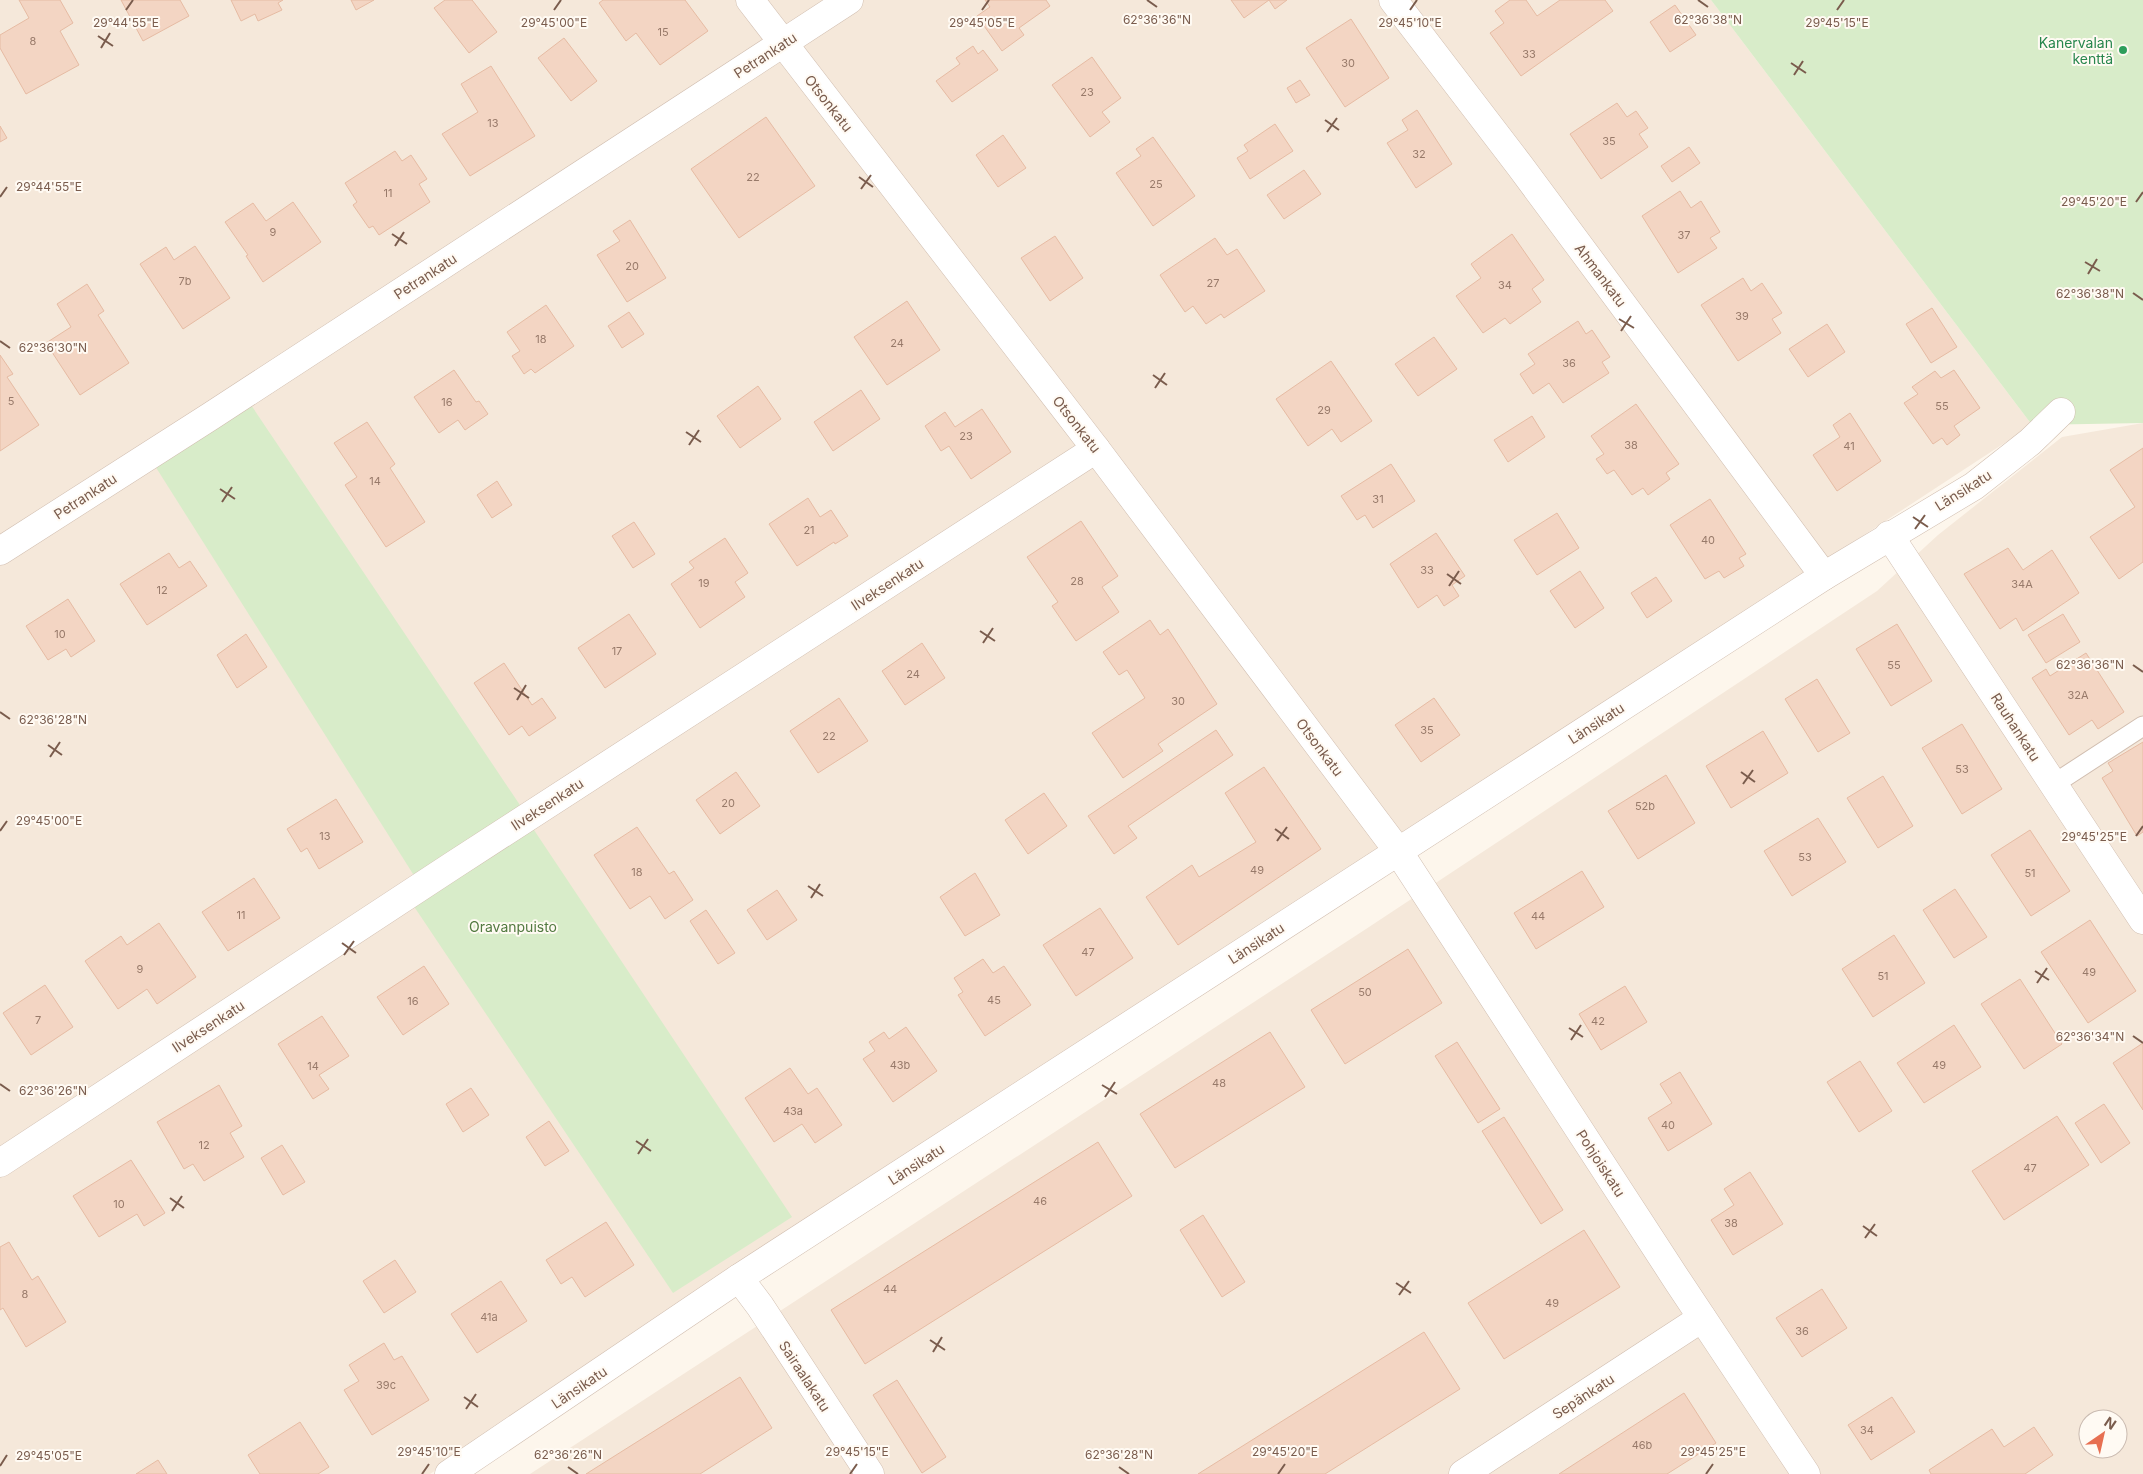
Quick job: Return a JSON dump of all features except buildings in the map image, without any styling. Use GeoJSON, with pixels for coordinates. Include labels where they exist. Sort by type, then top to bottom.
{"type":"FeatureCollection","features":[{"type":"Feature","properties":{"kind":"street","name":"Otsonkatu"},"geometry":{"type":"LineString","coordinates":[[750,0],[1096,449],[1398,851]]}},
{"type":"Feature","properties":{"kind":"street","name":"Petrankatu"},"geometry":{"type":"LineString","coordinates":[[0,551],[849,0]]}},
{"type":"Feature","properties":{"kind":"street","name":"Ahmankatu"},"geometry":{"type":"LineString","coordinates":[[1393,0],[1526,174],[1824,576]]}},
{"type":"Feature","properties":{"kind":"street","name":"Länsikatu"},"geometry":{"type":"LineString","coordinates":[[449,1474],[739,1278],[1398,851],[1824,576],[1889,535],[1974,486],[2030,442],[2061,412]]}},
{"type":"Feature","properties":{"kind":"street","name":"Ilveksenkatu"},"geometry":{"type":"LineString","coordinates":[[0,1163],[444,871],[1096,449]]}},
{"type":"Feature","properties":{"kind":"street","name":"Rauhankatu"},"geometry":{"type":"LineString","coordinates":[[1889,535],[2143,920]]}},
{"type":"Feature","properties":{"kind":"street","name":"Pohjoiskatu"},"geometry":{"type":"LineString","coordinates":[[1398,851],[1702,1318],[1806,1474]]}},
{"type":"Feature","properties":{"kind":"street","name":"Sairaalakatu"},"geometry":{"type":"LineString","coordinates":[[739,1278],[760,1306],[870,1474]]}},
{"type":"Feature","properties":{"kind":"street","name":"Sepänkatu"},"geometry":{"type":"LineString","coordinates":[[1463,1474],[1702,1318]]}},
{"type":"Feature","properties":{"kind":"lane"},"geometry":{"type":"LineString","coordinates":[[2054,784],[2143,726]]}},
{"type":"Feature","properties":{"kind":"shaded area"},"geometry":{"type":"Polygon","coordinates":[[[0,0],[1711,0],[2032,425],[430,1474],[0,1474],[0,0]]]}},
{"type":"Feature","properties":{"kind":"shaded area"},"geometry":{"type":"Polygon","coordinates":[[[2143,423],[2143,1474],[530,1474],[1366,929],[1877,591],[1938,535],[2062,437],[2143,423]]]}},
{"type":"Feature","properties":{"kind":"green space"},"geometry":{"type":"Polygon","coordinates":[[[1711,0],[2143,0],[2143,423],[2032,425],[1711,0]]]}},
{"type":"Feature","properties":{"kind":"green space"},"geometry":{"type":"Polygon","coordinates":[[[245,396],[526,814],[420,885],[150,458],[245,396]]]}},
{"type":"Feature","properties":{"kind":"green space","name":"Oravanpuisto"},"geometry":{"type":"Polygon","coordinates":[[[530,824],[792,1217],[673,1293],[411,902],[530,824]]]}},
{"type":"Feature","properties":{"kind":"place","name":"Kanervalan kenttä"},"geometry":{"type":"Point","coordinates":[2123,50]}}]}
